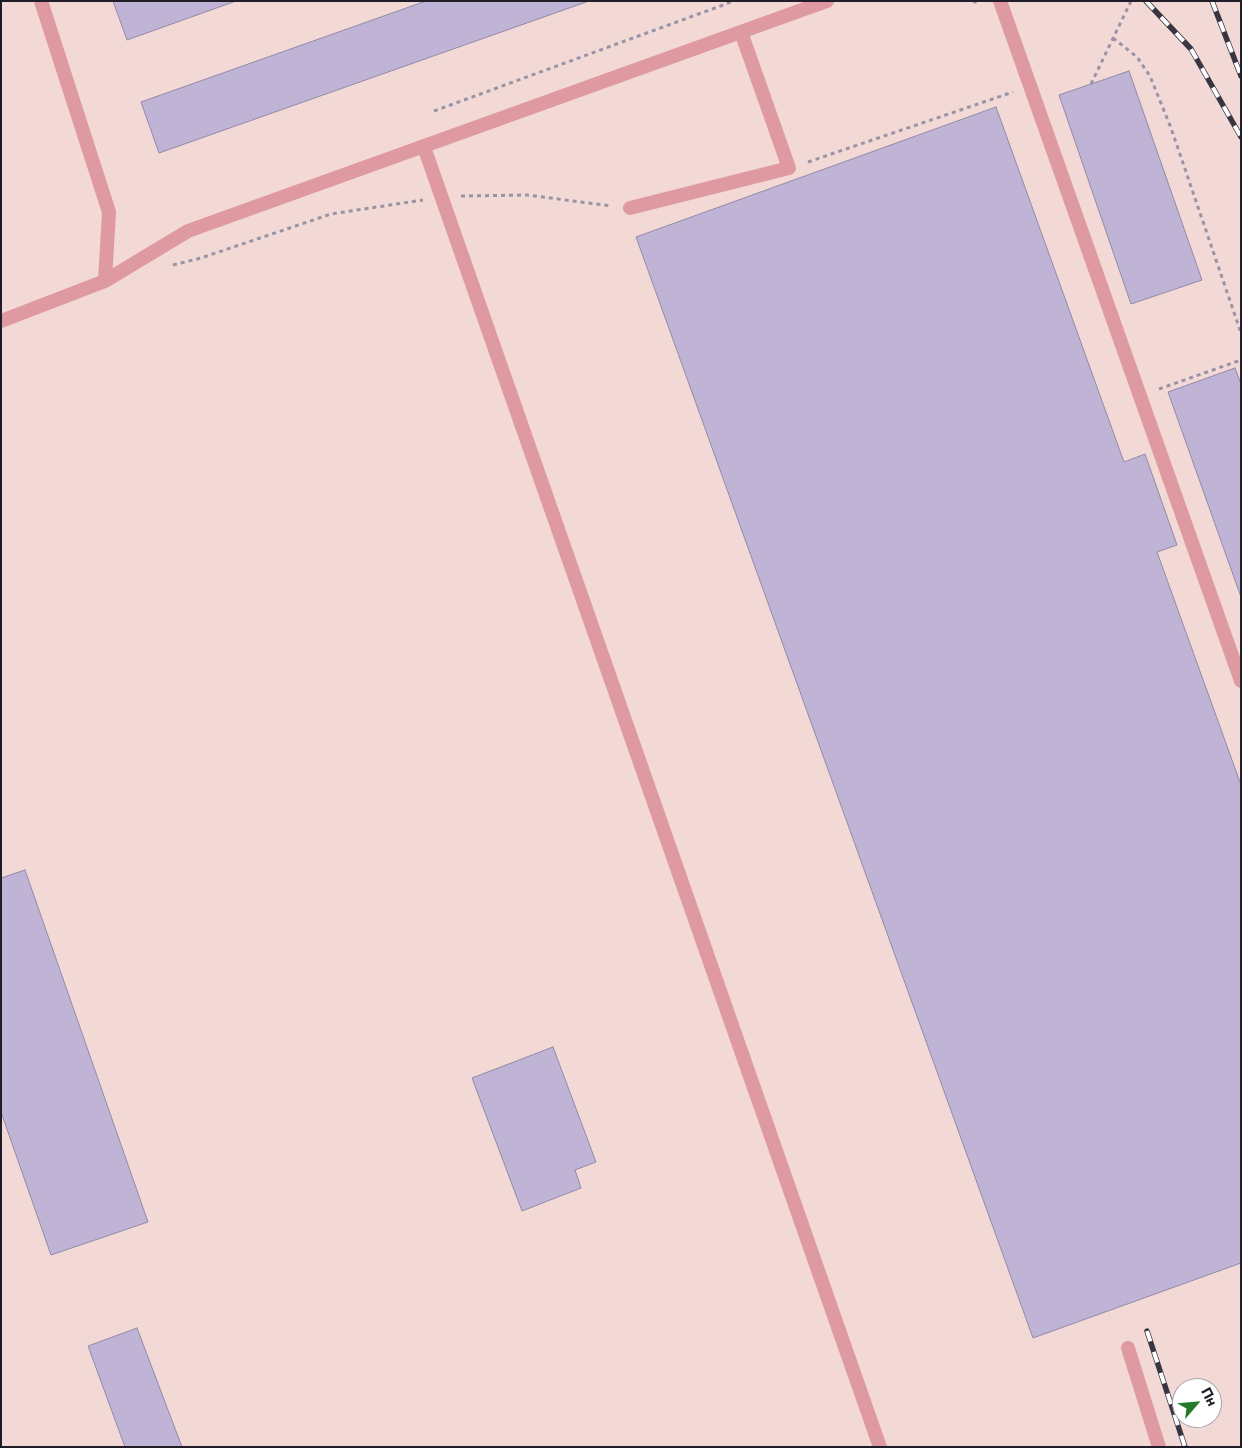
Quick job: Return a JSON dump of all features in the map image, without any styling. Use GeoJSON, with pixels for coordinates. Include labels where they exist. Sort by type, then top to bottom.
{"type":"FeatureCollection","features":[{"type":"Feature","properties":{"kind":"lane"},"geometry":{"type":"LineString","coordinates":[[41,1],[109,212],[105,281]]}},
{"type":"Feature","properties":{"kind":"lane"},"geometry":{"type":"LineString","coordinates":[[1,321],[105,281],[188,231],[827,1]]}},
{"type":"Feature","properties":{"kind":"lane"},"geometry":{"type":"LineString","coordinates":[[1000,1],[1241,681]]}},
{"type":"Feature","properties":{"kind":"lane"},"geometry":{"type":"LineString","coordinates":[[630,208],[789,168],[741,32]]}},
{"type":"Feature","properties":{"kind":"lane"},"geometry":{"type":"LineString","coordinates":[[424,147],[880,1447]]}},
{"type":"Feature","properties":{"kind":"lane"},"geometry":{"type":"LineString","coordinates":[[1128,1348],[1159,1447]]}},
{"type":"Feature","properties":{"kind":"path"},"geometry":{"type":"LineString","coordinates":[[434,111],[734,1]]}},
{"type":"Feature","properties":{"kind":"path"},"geometry":{"type":"LineString","coordinates":[[1091,84],[1131,1]]}},
{"type":"Feature","properties":{"kind":"path"},"geometry":{"type":"LineString","coordinates":[[1114,38],[1136,57],[1150,76],[1171,128],[1241,333]]}},
{"type":"Feature","properties":{"kind":"path"},"geometry":{"type":"LineString","coordinates":[[789,168],[1030,86]]}},
{"type":"Feature","properties":{"kind":"path"},"geometry":{"type":"LineString","coordinates":[[172,265],[201,258],[331,214],[441,197],[527,195],[630,208]]}},
{"type":"Feature","properties":{"kind":"path"},"geometry":{"type":"LineString","coordinates":[[1140,395],[1241,360]]}},
{"type":"Feature","properties":{"kind":"shaded area"},"geometry":{"type":"Polygon","coordinates":[[[1,1],[1241,1],[1241,1447],[1,1447],[1,1]]]}},
{"type":"Feature","properties":{"kind":"building"},"geometry":{"type":"Polygon","coordinates":[[[113,1],[236,1],[127,40],[113,1]]]}},
{"type":"Feature","properties":{"kind":"building"},"geometry":{"type":"Polygon","coordinates":[[[426,1],[589,1],[159,153],[141,102],[426,1]]]}},
{"type":"Feature","properties":{"kind":"building"},"geometry":{"type":"Polygon","coordinates":[[[1129,71],[1202,280],[1131,304],[1059,95],[1129,71]]]}},
{"type":"Feature","properties":{"kind":"building"},"geometry":{"type":"Polygon","coordinates":[[[996,107],[1124,462],[1145,454],[1177,545],[1157,552],[1241,785],[1241,1263],[1033,1338],[636,237],[996,107]]]}},
{"type":"Feature","properties":{"kind":"building"},"geometry":{"type":"Polygon","coordinates":[[[1235,368],[1241,384],[1241,597],[1168,392],[1235,368]]]}},
{"type":"Feature","properties":{"kind":"building"},"geometry":{"type":"Polygon","coordinates":[[[25,870],[148,1222],[51,1255],[1,1112],[1,878],[25,870]]]}},
{"type":"Feature","properties":{"kind":"building"},"geometry":{"type":"Polygon","coordinates":[[[553,1047],[596,1162],[575,1170],[581,1188],[522,1211],[472,1078],[553,1047]]]}},
{"type":"Feature","properties":{"kind":"building"},"geometry":{"type":"Polygon","coordinates":[[[137,1328],[182,1447],[125,1447],[88,1346],[137,1328]]]}},
{"type":"Feature","properties":{"kind":"railway"},"geometry":{"type":"LineString","coordinates":[[1146,1],[1191,49],[1241,137]]}},
{"type":"Feature","properties":{"kind":"railway"},"geometry":{"type":"LineString","coordinates":[[1212,1],[1241,76]]}},
{"type":"Feature","properties":{"kind":"railway"},"geometry":{"type":"LineString","coordinates":[[1147,1331],[1185,1447]]}}]}
